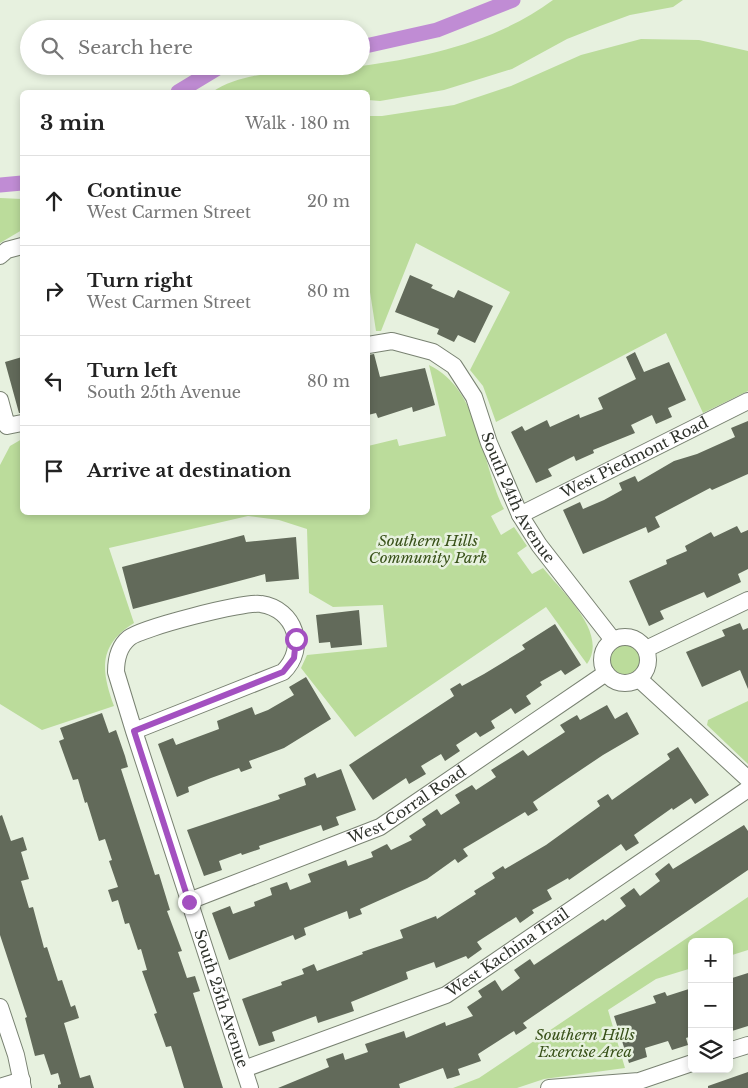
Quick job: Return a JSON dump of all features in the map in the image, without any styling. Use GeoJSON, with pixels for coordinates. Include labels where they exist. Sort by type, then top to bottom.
{"type":"FeatureCollection","features":[{"type":"Feature","properties":{"kind":"street"},"geometry":{"type":"LineString","coordinates":[[0,256],[7,250],[20,247]]}},
{"type":"Feature","properties":{"kind":"street","name":"South 24th Avenue"},"geometry":{"type":"LineString","coordinates":[[370,345],[392,340],[433,352],[454,366],[474,397],[489,443],[520,515],[539,545],[613,640]]}},
{"type":"Feature","properties":{"kind":"street"},"geometry":{"type":"LineString","coordinates":[[0,400],[15,425]]}},
{"type":"Feature","properties":{"kind":"street","name":"West Piedmont Road"},"geometry":{"type":"LineString","coordinates":[[520,515],[748,401]]}},
{"type":"Feature","properties":{"kind":"street"},"geometry":{"type":"LineString","coordinates":[[646,649],[748,600]]}},
{"type":"Feature","properties":{"kind":"street","name":"South 25th Avenue"},"geometry":{"type":"LineString","coordinates":[[134,731],[283,672],[290,664],[297,650],[293,628],[288,618],[270,606],[250,603],[138,633],[129,637],[119,650],[116,672],[134,731],[189,902],[250,1088]]}},
{"type":"Feature","properties":{"kind":"street"},"geometry":{"type":"LineString","coordinates":[[627,637],[635,639],[646,649],[648,661],[646,670],[639,679],[627,683],[618,682],[606,673],[602,657],[606,648],[613,640],[627,637]]}},
{"type":"Feature","properties":{"kind":"street","name":"West Corral Road"},"geometry":{"type":"LineString","coordinates":[[189,902],[380,828],[606,673]]}},
{"type":"Feature","properties":{"kind":"street"},"geometry":{"type":"LineString","coordinates":[[639,679],[748,780]]}},
{"type":"Feature","properties":{"kind":"street","name":"West Kachina Trail"},"geometry":{"type":"LineString","coordinates":[[244,1069],[446,995],[748,789]]}},
{"type":"Feature","properties":{"kind":"street"},"geometry":{"type":"LineString","coordinates":[[0,1007],[22,1084],[0,1088]]}},
{"type":"Feature","properties":{"kind":"street"},"geometry":{"type":"LineString","coordinates":[[733,1050],[748,1044]]}},
{"type":"Feature","properties":{"kind":"street"},"geometry":{"type":"LineString","coordinates":[[549,1088],[608,1085],[639,1081],[688,1064]]}},
{"type":"Feature","properties":{"kind":"green space"},"geometry":{"type":"Polygon","coordinates":[[[553,0],[683,0],[673,7],[630,15],[600,26],[567,39],[512,69],[444,90],[380,101],[370,100],[370,90],[216,90],[245,78],[259,75],[370,75],[370,65],[411,58],[461,45],[485,37],[532,14],[553,0]]]}},
{"type":"Feature","properties":{"kind":"green space"},"geometry":{"type":"Polygon","coordinates":[[[641,39],[699,40],[748,51],[748,391],[703,413],[666,333],[496,422],[483,386],[470,370],[510,292],[416,243],[381,331],[376,331],[370,292],[370,116],[382,116],[454,105],[511,86],[581,55],[641,39]]]}},
{"type":"Feature","properties":{"kind":"green space"},"geometry":{"type":"Polygon","coordinates":[[[0,198],[20,199],[20,231],[0,243],[0,198]]]}},
{"type":"Feature","properties":{"kind":"green space","name":"Southern Hills Community Park"},"geometry":{"type":"Polygon","coordinates":[[[429,365],[446,377],[459,392],[470,410],[496,491],[504,509],[491,516],[501,535],[514,527],[527,546],[517,553],[532,574],[543,568],[571,601],[588,626],[592,639],[592,652],[587,664],[546,607],[355,737],[301,668],[307,655],[387,647],[383,605],[333,607],[309,593],[307,529],[279,520],[248,516],[109,548],[134,623],[122,631],[108,650],[105,670],[114,706],[42,730],[0,704],[0,465],[10,446],[20,440],[20,515],[370,515],[370,446],[397,439],[399,446],[446,436],[429,365]]]}},
{"type":"Feature","properties":{"kind":"green space"},"geometry":{"type":"Polygon","coordinates":[[[625,637],[638,641],[644,647],[648,660],[644,673],[638,679],[625,683],[612,679],[606,673],[602,660],[606,647],[612,641],[625,637]]]}},
{"type":"Feature","properties":{"kind":"green space"},"geometry":{"type":"Polygon","coordinates":[[[748,701],[748,764],[707,725],[708,720],[748,701]]]}},
{"type":"Feature","properties":{"kind":"green space","name":"Southern Hills Exercise Area"},"geometry":{"type":"Polygon","coordinates":[[[748,897],[748,950],[733,955],[733,938],[688,938],[688,969],[656,979],[608,1010],[625,1068],[544,1079],[517,1088],[453,1088],[479,1078],[748,897]]]}},
{"type":"Feature","properties":{"kind":"building"},"geometry":{"type":"Polygon","coordinates":[[[410,275],[433,285],[431,288],[454,298],[458,290],[493,306],[475,343],[458,335],[454,342],[437,334],[439,329],[395,312],[410,275]]]}},
{"type":"Feature","properties":{"kind":"building"},"geometry":{"type":"Polygon","coordinates":[[[635,352],[644,372],[669,362],[686,400],[668,408],[672,417],[656,424],[652,415],[631,425],[635,433],[593,450],[594,453],[576,461],[574,456],[548,469],[552,476],[536,483],[511,432],[522,426],[525,431],[547,420],[550,427],[579,414],[580,418],[603,409],[598,398],[636,379],[626,357],[635,352]]]}},
{"type":"Feature","properties":{"kind":"building"},"geometry":{"type":"Polygon","coordinates":[[[374,354],[380,377],[425,368],[435,405],[413,412],[412,407],[378,418],[376,413],[370,414],[370,355],[374,354]]]}},
{"type":"Feature","properties":{"kind":"building"},"geometry":{"type":"Polygon","coordinates":[[[20,358],[20,413],[19,413],[5,362],[20,358]]]}},
{"type":"Feature","properties":{"kind":"building"},"geometry":{"type":"Polygon","coordinates":[[[748,421],[748,474],[712,490],[710,488],[655,517],[660,527],[648,533],[646,527],[583,554],[563,510],[580,502],[583,509],[622,490],[619,483],[635,476],[638,482],[674,461],[697,454],[735,437],[731,428],[748,421]]]}},
{"type":"Feature","properties":{"kind":"building"},"geometry":{"type":"Polygon","coordinates":[[[737,526],[741,533],[748,530],[748,569],[738,574],[741,582],[707,598],[704,592],[660,611],[664,619],[649,626],[629,581],[667,564],[666,560],[687,551],[685,546],[711,532],[714,537],[737,526]]]}},
{"type":"Feature","properties":{"kind":"building"},"geometry":{"type":"Polygon","coordinates":[[[244,535],[246,542],[296,537],[299,579],[266,582],[265,574],[133,609],[122,567],[244,535]]]}},
{"type":"Feature","properties":{"kind":"building"},"geometry":{"type":"Polygon","coordinates":[[[359,610],[362,645],[331,648],[330,642],[319,643],[316,615],[359,610]]]}},
{"type":"Feature","properties":{"kind":"building"},"geometry":{"type":"Polygon","coordinates":[[[740,623],[743,630],[748,628],[748,689],[740,670],[702,687],[686,652],[725,636],[722,630],[740,623]]]}},
{"type":"Feature","properties":{"kind":"building"},"geometry":{"type":"Polygon","coordinates":[[[555,624],[581,665],[565,675],[561,670],[540,682],[542,685],[526,696],[531,704],[515,714],[511,708],[491,721],[495,728],[480,737],[476,732],[456,745],[460,751],[445,761],[441,754],[421,766],[426,774],[409,784],[406,778],[373,800],[349,765],[454,696],[450,689],[460,683],[462,686],[525,649],[522,645],[555,624]]]}},
{"type":"Feature","properties":{"kind":"building"},"geometry":{"type":"Polygon","coordinates":[[[306,677],[331,719],[284,748],[249,761],[252,768],[241,772],[239,768],[211,778],[188,787],[189,792],[177,797],[158,744],[173,738],[176,745],[219,729],[217,721],[252,707],[255,715],[268,710],[294,695],[289,687],[306,677]]]}},
{"type":"Feature","properties":{"kind":"building"},"geometry":{"type":"Polygon","coordinates":[[[607,705],[615,719],[627,712],[639,734],[603,755],[533,802],[538,810],[528,816],[525,812],[463,849],[468,856],[458,863],[455,859],[427,879],[360,909],[362,914],[349,919],[347,911],[304,928],[306,935],[295,940],[293,935],[229,960],[212,913],[230,906],[233,914],[255,906],[254,902],[272,895],[270,888],[287,882],[290,890],[311,882],[308,874],[346,860],[348,866],[373,857],[371,852],[387,844],[391,850],[412,840],[409,836],[426,825],[422,819],[437,809],[441,815],[460,803],[455,795],[472,785],[476,790],[496,777],[491,770],[523,750],[528,756],[565,732],[560,725],[577,715],[580,720],[607,705]]]}},
{"type":"Feature","properties":{"kind":"building"},"geometry":{"type":"Polygon","coordinates":[[[102,713],[109,733],[116,730],[125,756],[128,767],[121,769],[155,875],[159,874],[170,910],[167,911],[182,951],[178,952],[187,978],[195,976],[200,991],[193,993],[223,1088],[184,1088],[171,1046],[166,1047],[154,1014],[157,1013],[142,971],[147,970],[141,949],[138,950],[129,923],[125,924],[118,900],[112,902],[108,890],[118,887],[109,861],[112,860],[105,839],[99,841],[78,779],[73,780],[59,741],[64,739],[60,728],[102,713]]]}},
{"type":"Feature","properties":{"kind":"building"},"geometry":{"type":"Polygon","coordinates":[[[678,747],[709,795],[695,804],[691,798],[673,810],[672,808],[634,835],[639,843],[626,851],[621,844],[569,880],[568,878],[547,890],[552,899],[532,910],[534,913],[520,923],[516,917],[477,942],[482,949],[468,959],[466,956],[436,968],[434,962],[406,972],[408,979],[351,1002],[354,1011],[318,1023],[316,1016],[272,1032],[275,1041],[259,1046],[242,999],[282,985],[281,982],[304,974],[302,969],[314,964],[317,971],[363,954],[362,952],[403,938],[400,930],[436,916],[437,919],[476,894],[474,891],[495,878],[492,873],[503,866],[505,869],[546,845],[600,806],[597,801],[608,794],[612,800],[670,759],[667,754],[678,747]]]}},
{"type":"Feature","properties":{"kind":"building"},"geometry":{"type":"Polygon","coordinates":[[[341,769],[356,810],[336,817],[339,825],[323,831],[321,825],[259,846],[260,849],[219,861],[222,870],[204,876],[187,830],[280,799],[278,795],[306,785],[304,778],[315,773],[317,778],[341,769]]]}},
{"type":"Feature","properties":{"kind":"building"},"geometry":{"type":"Polygon","coordinates":[[[2,815],[11,841],[23,837],[27,850],[21,852],[29,879],[21,881],[29,908],[33,907],[44,948],[47,947],[58,981],[62,980],[71,1007],[75,1005],[79,1018],[64,1023],[80,1078],[90,1075],[94,1088],[58,1088],[58,1085],[61,1084],[58,1073],[51,1075],[44,1054],[35,1056],[25,1018],[27,1017],[0,935],[0,816],[2,815]]]}},
{"type":"Feature","properties":{"kind":"building"},"geometry":{"type":"Polygon","coordinates":[[[744,825],[748,831],[748,870],[523,1023],[527,1028],[516,1035],[514,1031],[478,1054],[481,1061],[458,1069],[460,1075],[447,1079],[443,1068],[399,1084],[400,1088],[278,1088],[329,1067],[326,1059],[343,1053],[345,1060],[368,1052],[365,1044],[404,1031],[406,1038],[445,1022],[446,1026],[473,1016],[467,1007],[482,997],[478,991],[495,980],[502,991],[520,978],[514,970],[530,959],[534,965],[603,919],[605,921],[626,906],[620,898],[634,888],[640,896],[660,881],[655,874],[669,863],[673,869],[744,825]]]}},
{"type":"Feature","properties":{"kind":"building"},"geometry":{"type":"Polygon","coordinates":[[[748,973],[748,1026],[733,1031],[733,983],[733,978],[748,973]]]}},
{"type":"Feature","properties":{"kind":"building"},"geometry":{"type":"Polygon","coordinates":[[[688,989],[688,1037],[686,1038],[688,1045],[672,1050],[668,1041],[645,1048],[647,1057],[629,1063],[614,1016],[656,1003],[653,996],[665,992],[667,996],[688,989]]]}},
{"type":"Feature","properties":{"kind":"building"},"geometry":{"type":"Polygon","coordinates":[[[748,1072],[748,1088],[708,1088],[708,1086],[748,1072]]]}},
{"type":"Feature","properties":{"kind":"waterway"},"geometry":{"type":"LineString","coordinates":[[370,45],[437,30],[513,0]]}},
{"type":"Feature","properties":{"kind":"waterway"},"geometry":{"type":"LineString","coordinates":[[181,90],[206,75]]}},
{"type":"Feature","properties":{"kind":"waterway"},"geometry":{"type":"LineString","coordinates":[[0,185],[20,183]]}},
{"type":"Feature","properties":{"kind":"route"},"geometry":{"type":"LineString","coordinates":[[189,902],[134,731],[283,672],[294,658],[297,650],[296,639]]}}]}
